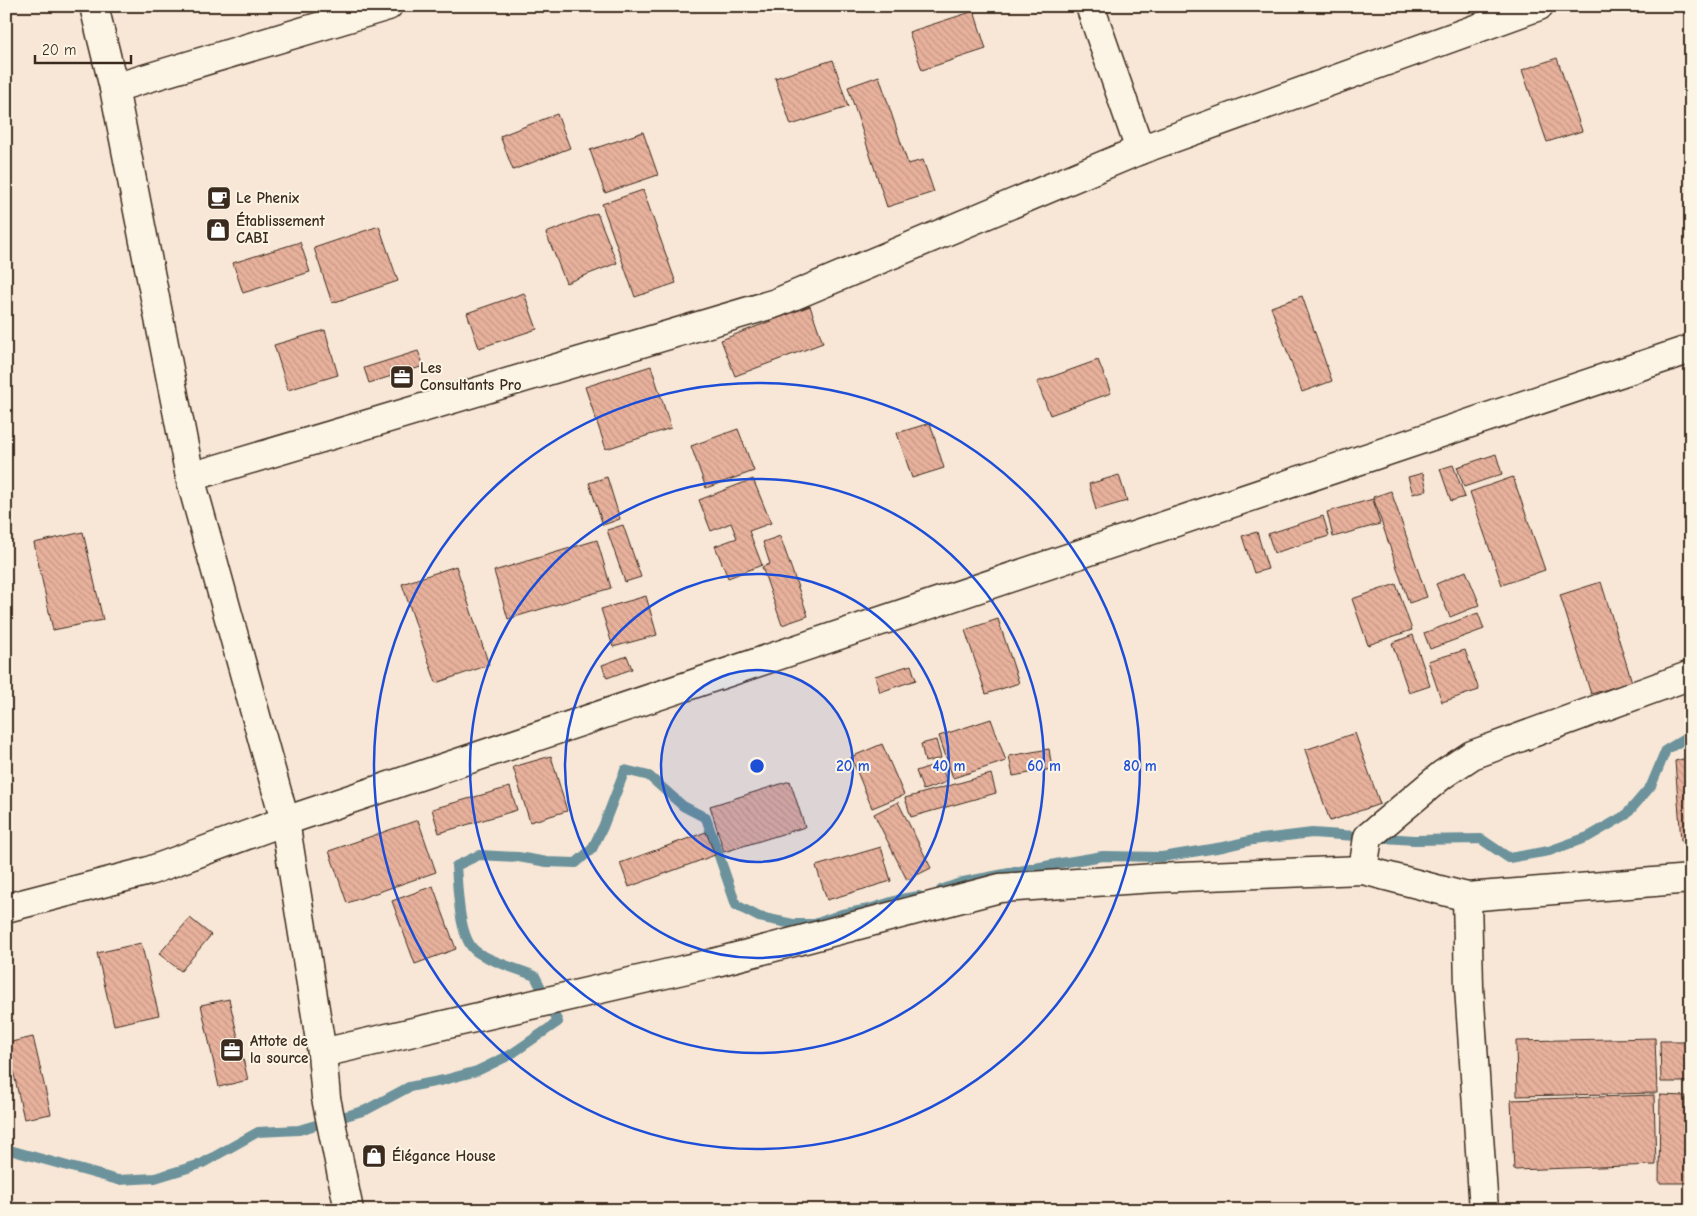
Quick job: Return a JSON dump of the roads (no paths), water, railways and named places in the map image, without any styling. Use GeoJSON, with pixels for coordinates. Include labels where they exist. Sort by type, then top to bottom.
{"type":"FeatureCollection","features":[{"type":"Feature","properties":{"kind":"street"},"geometry":{"type":"LineString","coordinates":[[94,6],[114,88],[190,477],[285,821],[322,1053],[326,1098],[349,1210]]}},
{"type":"Feature","properties":{"kind":"street"},"geometry":{"type":"LineString","coordinates":[[114,88],[388,6]]}},
{"type":"Feature","properties":{"kind":"street"},"geometry":{"type":"LineString","coordinates":[[1090,6],[1140,150]]}},
{"type":"Feature","properties":{"kind":"street"},"geometry":{"type":"LineString","coordinates":[[190,477],[776,303],[1140,150],[1539,6]]}},
{"type":"Feature","properties":{"kind":"street"},"geometry":{"type":"LineString","coordinates":[[6,908],[149,871],[285,821],[1691,349]]}},
{"type":"Feature","properties":{"kind":"street"},"geometry":{"type":"LineString","coordinates":[[1363,870],[1368,837],[1442,775],[1472,755],[1691,675]]}},
{"type":"Feature","properties":{"kind":"street"},"geometry":{"type":"LineString","coordinates":[[322,1053],[713,963],[1000,888],[1155,878],[1363,870],[1467,897],[1691,879]]}},
{"type":"Feature","properties":{"kind":"street"},"geometry":{"type":"LineString","coordinates":[[1467,897],[1469,986],[1484,1210]]}},
{"type":"Feature","properties":{"kind":"waterway"},"geometry":{"type":"LineString","coordinates":[[941,890],[963,882],[1103,856],[1162,857],[1253,840],[1312,833],[1414,840],[1481,839],[1509,858],[1549,851],[1588,837],[1626,815],[1651,786],[1666,750],[1691,735]]}},
{"type":"Feature","properties":{"kind":"waterway"},"geometry":{"type":"LineString","coordinates":[[6,1149],[118,1180],[155,1178],[201,1164],[258,1132],[299,1130],[366,1110],[409,1087],[477,1071],[510,1055],[558,1022],[535,976],[491,959],[477,952],[471,946],[466,936],[460,912],[456,866],[479,855],[576,863],[592,849],[603,827],[625,770],[649,776],[683,806],[706,818],[736,905],[759,917],[793,924],[815,924],[842,914],[919,896]]}},
{"type":"Feature","properties":{"kind":"place","name":"Le Phenix"},"geometry":{"type":"Point","coordinates":[219,198]}},
{"type":"Feature","properties":{"kind":"place","name":"Établissement CABI"},"geometry":{"type":"Point","coordinates":[218,230]}},
{"type":"Feature","properties":{"kind":"place","name":"Les Consultants Pro"},"geometry":{"type":"Point","coordinates":[402,377]}},
{"type":"Feature","properties":{"kind":"place","name":"Attote de la source"},"geometry":{"type":"Point","coordinates":[232,1050]}},
{"type":"Feature","properties":{"kind":"place","name":"Élégance House"},"geometry":{"type":"Point","coordinates":[374,1156]}}]}
